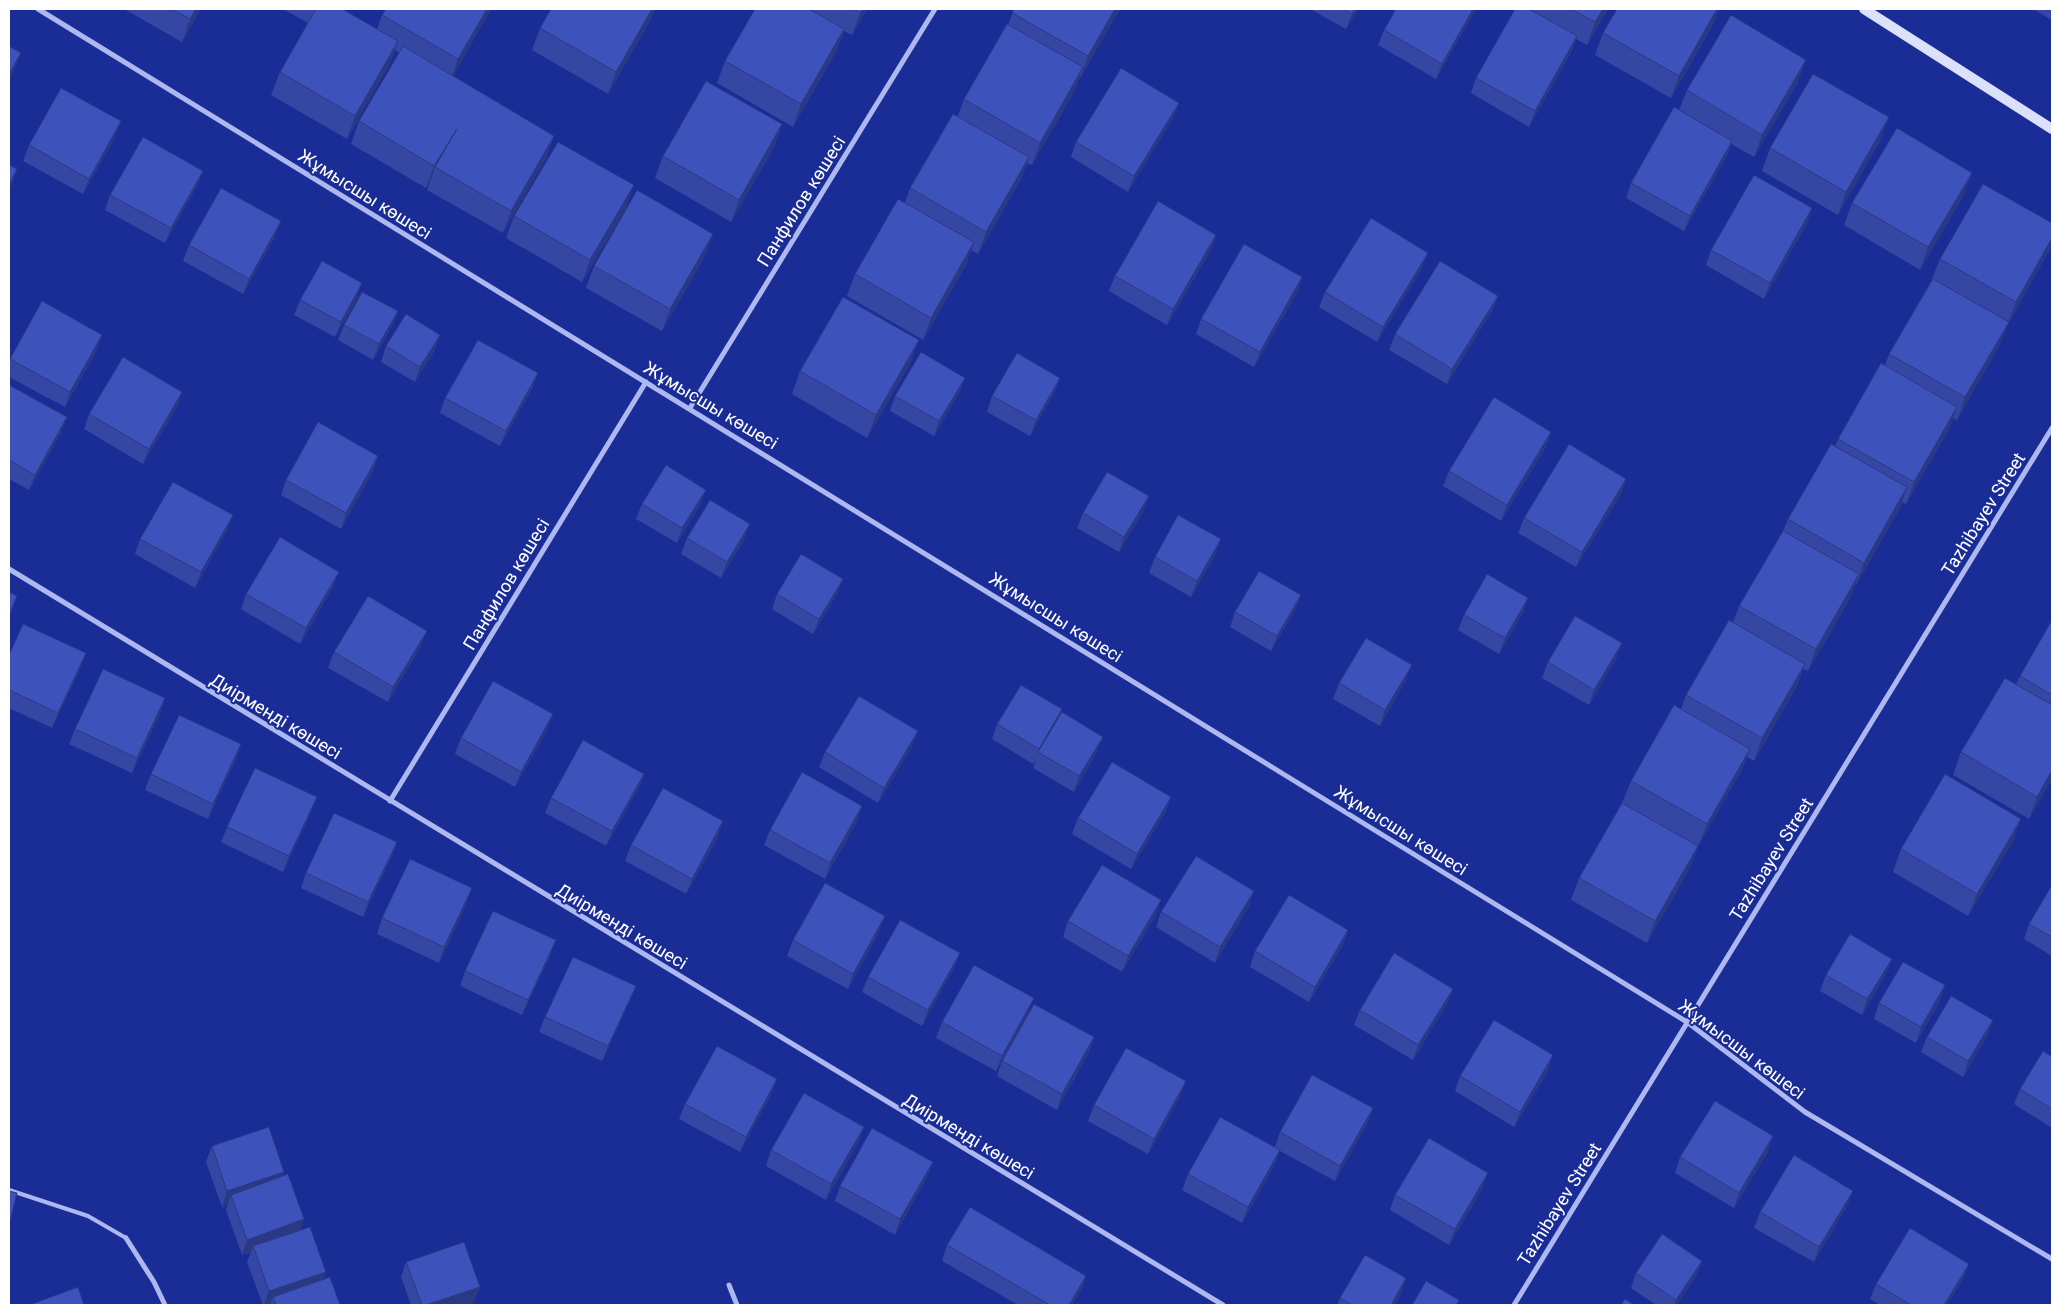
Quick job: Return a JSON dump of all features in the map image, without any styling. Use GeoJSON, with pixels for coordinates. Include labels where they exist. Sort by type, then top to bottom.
{"type":"FeatureCollection","features":[{"type":"Feature","properties":{"kind":"main road"},"geometry":{"type":"LineString","coordinates":[[1864,9],[2052,129]]}},
{"type":"Feature","properties":{"kind":"street","name":"Жұмысшы көшесі"},"geometry":{"type":"LineString","coordinates":[[38,9],[1687,1022],[1805,1112],[2052,1259]]}},
{"type":"Feature","properties":{"kind":"street","name":"Панфилов көшесі"},"geometry":{"type":"LineString","coordinates":[[690,408],[935,9]]}},
{"type":"Feature","properties":{"kind":"street","name":"Панфилов көшесі"},"geometry":{"type":"LineString","coordinates":[[390,801],[646,382]]}},
{"type":"Feature","properties":{"kind":"street","name":"Tazhibayev Street"},"geometry":{"type":"LineString","coordinates":[[1514,1305],[2052,428]]}},
{"type":"Feature","properties":{"kind":"street","name":"Диірменді көшесі"},"geometry":{"type":"LineString","coordinates":[[9,569],[1223,1305]]}},
{"type":"Feature","properties":{"kind":"street"},"geometry":{"type":"LineString","coordinates":[[126,1238],[154,1282],[165,1305]]}},
{"type":"Feature","properties":{"kind":"street"},"geometry":{"type":"LineString","coordinates":[[729,1285],[738,1305]]}},
{"type":"Feature","properties":{"kind":"lane"},"geometry":{"type":"LineString","coordinates":[[9,1190],[88,1216],[126,1238]]}},
{"type":"Feature","properties":{"kind":"building"},"geometry":{"type":"Polygon","coordinates":[[[172,9],[196,9],[190,19],[172,9]]]}},
{"type":"Feature","properties":{"kind":"building"},"geometry":{"type":"Polygon","coordinates":[[[316,9],[342,9],[398,41],[355,116],[280,72],[316,9]]]}},
{"type":"Feature","properties":{"kind":"building"},"geometry":{"type":"Polygon","coordinates":[[[386,9],[487,9],[458,59],[382,15],[386,9]]]}},
{"type":"Feature","properties":{"kind":"building"},"geometry":{"type":"Polygon","coordinates":[[[551,9],[652,9],[616,72],[540,28],[551,9]]]}},
{"type":"Feature","properties":{"kind":"building"},"geometry":{"type":"Polygon","coordinates":[[[755,9],[809,9],[844,29],[801,104],[725,61],[755,9]]]}},
{"type":"Feature","properties":{"kind":"building"},"geometry":{"type":"Polygon","coordinates":[[[853,9],[863,9],[860,13],[853,9]]]}},
{"type":"Feature","properties":{"kind":"building"},"geometry":{"type":"Polygon","coordinates":[[[1014,9],[1115,9],[1088,56],[1012,13],[1014,9]]]}},
{"type":"Feature","properties":{"kind":"building"},"geometry":{"type":"Polygon","coordinates":[[[1343,9],[1355,9],[1352,14],[1343,9]]]}},
{"type":"Feature","properties":{"kind":"building"},"geometry":{"type":"Polygon","coordinates":[[[1396,9],[1473,9],[1442,64],[1384,30],[1396,9]]]}},
{"type":"Feature","properties":{"kind":"building"},"geometry":{"type":"Polygon","coordinates":[[[1515,9],[1529,9],[1577,36],[1535,111],[1476,78],[1515,9]]]}},
{"type":"Feature","properties":{"kind":"building"},"geometry":{"type":"Polygon","coordinates":[[[1571,9],[1603,9],[1595,22],[1571,9]]]}},
{"type":"Feature","properties":{"kind":"building"},"geometry":{"type":"Polygon","coordinates":[[[1617,9],[1717,9],[1679,76],[1603,33],[1617,9]]]}},
{"type":"Feature","properties":{"kind":"building"},"geometry":{"type":"Polygon","coordinates":[[[1731,15],[1806,60],[1762,135],[1687,90],[1731,15]]]}},
{"type":"Feature","properties":{"kind":"building"},"geometry":{"type":"Polygon","coordinates":[[[1007,24],[1083,67],[1040,143],[964,99],[1007,24]]]}},
{"type":"Feature","properties":{"kind":"building"},"geometry":{"type":"Polygon","coordinates":[[[9,46],[21,53],[9,74],[9,46]]]}},
{"type":"Feature","properties":{"kind":"building"},"geometry":{"type":"Polygon","coordinates":[[[403,46],[554,136],[511,211],[435,167],[457,129],[434,166],[359,121],[403,46]]]}},
{"type":"Feature","properties":{"kind":"building"},"geometry":{"type":"Polygon","coordinates":[[[1121,68],[1179,103],[1134,176],[1076,142],[1121,68]]]}},
{"type":"Feature","properties":{"kind":"building"},"geometry":{"type":"Polygon","coordinates":[[[1813,74],[1889,117],[1846,192],[1770,148],[1813,74]]]}},
{"type":"Feature","properties":{"kind":"building"},"geometry":{"type":"Polygon","coordinates":[[[706,81],[782,124],[739,200],[663,156],[706,81]]]}},
{"type":"Feature","properties":{"kind":"building"},"geometry":{"type":"Polygon","coordinates":[[[61,88],[121,121],[89,179],[29,145],[61,88]]]}},
{"type":"Feature","properties":{"kind":"building"},"geometry":{"type":"Polygon","coordinates":[[[1674,107],[1732,141],[1690,216],[1631,183],[1674,107]]]}},
{"type":"Feature","properties":{"kind":"building"},"geometry":{"type":"Polygon","coordinates":[[[953,114],[1029,157],[986,232],[910,188],[953,114]]]}},
{"type":"Feature","properties":{"kind":"building"},"geometry":{"type":"Polygon","coordinates":[[[1897,128],[1972,173],[1928,247],[1852,203],[1897,128]]]}},
{"type":"Feature","properties":{"kind":"building"},"geometry":{"type":"Polygon","coordinates":[[[143,137],[203,171],[171,228],[110,195],[143,137]]]}},
{"type":"Feature","properties":{"kind":"building"},"geometry":{"type":"Polygon","coordinates":[[[558,142],[634,185],[590,260],[514,216],[558,142]]]}},
{"type":"Feature","properties":{"kind":"building"},"geometry":{"type":"Polygon","coordinates":[[[9,165],[17,169],[9,185],[9,165]]]}},
{"type":"Feature","properties":{"kind":"building"},"geometry":{"type":"Polygon","coordinates":[[[1754,175],[1812,208],[1770,283],[1711,250],[1754,175]]]}},
{"type":"Feature","properties":{"kind":"building"},"geometry":{"type":"Polygon","coordinates":[[[1983,184],[2052,223],[2052,238],[2016,302],[1940,259],[1983,184]]]}},
{"type":"Feature","properties":{"kind":"building"},"geometry":{"type":"Polygon","coordinates":[[[221,188],[281,221],[249,279],[189,245],[221,188]]]}},
{"type":"Feature","properties":{"kind":"building"},"geometry":{"type":"Polygon","coordinates":[[[637,190],[713,234],[670,309],[594,266],[637,190]]]}},
{"type":"Feature","properties":{"kind":"building"},"geometry":{"type":"Polygon","coordinates":[[[898,199],[974,242],[931,318],[855,274],[898,199]]]}},
{"type":"Feature","properties":{"kind":"building"},"geometry":{"type":"Polygon","coordinates":[[[1158,201],[1216,235],[1173,309],[1115,276],[1158,201]]]}},
{"type":"Feature","properties":{"kind":"building"},"geometry":{"type":"Polygon","coordinates":[[[1371,218],[1428,253],[1383,327],[1325,292],[1371,218]]]}},
{"type":"Feature","properties":{"kind":"building"},"geometry":{"type":"Polygon","coordinates":[[[1244,244],[1302,277],[1260,352],[1201,319],[1244,244]]]}},
{"type":"Feature","properties":{"kind":"building"},"geometry":{"type":"Polygon","coordinates":[[[322,261],[362,283],[341,322],[300,300],[322,261]]]}},
{"type":"Feature","properties":{"kind":"building"},"geometry":{"type":"Polygon","coordinates":[[[1440,261],[1498,296],[1452,369],[1395,334],[1440,261]]]}},
{"type":"Feature","properties":{"kind":"building"},"geometry":{"type":"Polygon","coordinates":[[[1933,279],[2009,322],[1965,397],[1889,354],[1933,279]]]}},
{"type":"Feature","properties":{"kind":"building"},"geometry":{"type":"Polygon","coordinates":[[[362,292],[398,311],[379,344],[344,325],[362,292]]]}},
{"type":"Feature","properties":{"kind":"building"},"geometry":{"type":"Polygon","coordinates":[[[843,297],[919,340],[876,415],[800,371],[843,297]]]}},
{"type":"Feature","properties":{"kind":"building"},"geometry":{"type":"Polygon","coordinates":[[[42,301],[102,335],[70,392],[10,359],[42,301]]]}},
{"type":"Feature","properties":{"kind":"building"},"geometry":{"type":"Polygon","coordinates":[[[406,314],[440,335],[420,367],[386,346],[406,314]]]}},
{"type":"Feature","properties":{"kind":"building"},"geometry":{"type":"Polygon","coordinates":[[[478,340],[538,373],[506,431],[445,398],[478,340]]]}},
{"type":"Feature","properties":{"kind":"building"},"geometry":{"type":"Polygon","coordinates":[[[921,352],[965,378],[939,421],[895,396],[921,352]]]}},
{"type":"Feature","properties":{"kind":"building"},"geometry":{"type":"Polygon","coordinates":[[[1017,353],[1060,378],[1036,420],[992,396],[1017,353]]]}},
{"type":"Feature","properties":{"kind":"building"},"geometry":{"type":"Polygon","coordinates":[[[123,357],[182,392],[149,449],[89,414],[123,357]]]}},
{"type":"Feature","properties":{"kind":"building"},"geometry":{"type":"Polygon","coordinates":[[[1881,363],[1957,407],[1914,482],[1838,439],[1881,363]]]}},
{"type":"Feature","properties":{"kind":"building"},"geometry":{"type":"Polygon","coordinates":[[[9,385],[67,417],[35,475],[9,460],[9,385]]]}},
{"type":"Feature","properties":{"kind":"building"},"geometry":{"type":"Polygon","coordinates":[[[1494,397],[1551,432],[1507,505],[1449,471],[1494,397]]]}},
{"type":"Feature","properties":{"kind":"building"},"geometry":{"type":"Polygon","coordinates":[[[318,422],[378,456],[346,513],[286,480],[318,422]]]}},
{"type":"Feature","properties":{"kind":"building"},"geometry":{"type":"Polygon","coordinates":[[[1569,444],[1626,479],[1582,552],[1524,518],[1569,444]]]}},
{"type":"Feature","properties":{"kind":"building"},"geometry":{"type":"Polygon","coordinates":[[[1831,444],[1907,487],[1864,563],[1788,519],[1831,444]]]}},
{"type":"Feature","properties":{"kind":"building"},"geometry":{"type":"Polygon","coordinates":[[[666,465],[706,490],[682,528],[642,504],[666,465]]]}},
{"type":"Feature","properties":{"kind":"building"},"geometry":{"type":"Polygon","coordinates":[[[1107,472],[1149,496],[1124,537],[1083,513],[1107,472]]]}},
{"type":"Feature","properties":{"kind":"building"},"geometry":{"type":"Polygon","coordinates":[[[173,482],[233,515],[201,572],[140,539],[173,482]]]}},
{"type":"Feature","properties":{"kind":"building"},"geometry":{"type":"Polygon","coordinates":[[[710,500],[750,524],[727,562],[687,538],[710,500]]]}},
{"type":"Feature","properties":{"kind":"building"},"geometry":{"type":"Polygon","coordinates":[[[1178,515],[1221,539],[1197,581],[1155,557],[1178,515]]]}},
{"type":"Feature","properties":{"kind":"building"},"geometry":{"type":"Polygon","coordinates":[[[1783,531],[1859,574],[1816,649],[1739,606],[1783,531]]]}},
{"type":"Feature","properties":{"kind":"building"},"geometry":{"type":"Polygon","coordinates":[[[280,537],[339,572],[306,628],[246,594],[280,537]]]}},
{"type":"Feature","properties":{"kind":"building"},"geometry":{"type":"Polygon","coordinates":[[[801,554],[843,579],[819,619],[777,594],[801,554]]]}},
{"type":"Feature","properties":{"kind":"building"},"geometry":{"type":"Polygon","coordinates":[[[1259,571],[1301,595],[1277,636],[1235,612],[1259,571]]]}},
{"type":"Feature","properties":{"kind":"building"},"geometry":{"type":"Polygon","coordinates":[[[1487,574],[1528,598],[1505,638],[1464,615],[1487,574]]]}},
{"type":"Feature","properties":{"kind":"building"},"geometry":{"type":"Polygon","coordinates":[[[9,592],[17,596],[9,615],[9,592]]]}},
{"type":"Feature","properties":{"kind":"building"},"geometry":{"type":"Polygon","coordinates":[[[368,596],[427,631],[393,687],[334,652],[368,596]]]}},
{"type":"Feature","properties":{"kind":"building"},"geometry":{"type":"Polygon","coordinates":[[[1575,616],[1622,643],[1594,690],[1548,662],[1575,616]]]}},
{"type":"Feature","properties":{"kind":"building"},"geometry":{"type":"Polygon","coordinates":[[[1729,620],[1805,664],[1762,738],[1686,695],[1729,620]]]}},
{"type":"Feature","properties":{"kind":"building"},"geometry":{"type":"Polygon","coordinates":[[[2052,620],[2052,695],[2020,676],[2052,620]]]}},
{"type":"Feature","properties":{"kind":"building"},"geometry":{"type":"Polygon","coordinates":[[[23,624],[86,653],[58,713],[9,690],[9,655],[23,624]]]}},
{"type":"Feature","properties":{"kind":"building"},"geometry":{"type":"Polygon","coordinates":[[[1366,638],[1412,665],[1385,710],[1339,683],[1366,638]]]}},
{"type":"Feature","properties":{"kind":"building"},"geometry":{"type":"Polygon","coordinates":[[[103,669],[165,698],[137,758],[75,729],[103,669]]]}},
{"type":"Feature","properties":{"kind":"building"},"geometry":{"type":"Polygon","coordinates":[[[2005,678],[2052,705],[2052,770],[2037,797],[1961,752],[2005,678]]]}},
{"type":"Feature","properties":{"kind":"building"},"geometry":{"type":"Polygon","coordinates":[[[493,681],[553,714],[521,772],[461,738],[493,681]]]}},
{"type":"Feature","properties":{"kind":"building"},"geometry":{"type":"Polygon","coordinates":[[[1021,685],[1062,709],[1039,749],[997,724],[1021,685]]]}},
{"type":"Feature","properties":{"kind":"building"},"geometry":{"type":"Polygon","coordinates":[[[859,696],[918,731],[884,788],[825,752],[859,696]]]}},
{"type":"Feature","properties":{"kind":"building"},"geometry":{"type":"Polygon","coordinates":[[[1674,705],[1750,749],[1707,824],[1631,781],[1674,705]]]}},
{"type":"Feature","properties":{"kind":"building"},"geometry":{"type":"Polygon","coordinates":[[[1062,712],[1103,737],[1079,776],[1038,752],[1062,712]]]}},
{"type":"Feature","properties":{"kind":"building"},"geometry":{"type":"Polygon","coordinates":[[[179,715],[241,744],[213,804],[151,774],[179,715]]]}},
{"type":"Feature","properties":{"kind":"building"},"geometry":{"type":"Polygon","coordinates":[[[583,740],[644,774],[612,831],[551,798],[583,740]]]}},
{"type":"Feature","properties":{"kind":"building"},"geometry":{"type":"Polygon","coordinates":[[[1112,762],[1171,797],[1137,854],[1078,818],[1112,762]]]}},
{"type":"Feature","properties":{"kind":"building"},"geometry":{"type":"Polygon","coordinates":[[[255,768],[317,797],[289,856],[227,827],[255,768]]]}},
{"type":"Feature","properties":{"kind":"building"},"geometry":{"type":"Polygon","coordinates":[[[802,772],[862,806],[830,863],[770,830],[802,772]]]}},
{"type":"Feature","properties":{"kind":"building"},"geometry":{"type":"Polygon","coordinates":[[[1945,774],[2021,819],[1977,894],[1901,849],[1945,774]]]}},
{"type":"Feature","properties":{"kind":"building"},"geometry":{"type":"Polygon","coordinates":[[[663,788],[723,821],[692,879],[631,845],[663,788]]]}},
{"type":"Feature","properties":{"kind":"building"},"geometry":{"type":"Polygon","coordinates":[[[1622,803],[1698,846],[1655,921],[1579,878],[1622,803]]]}},
{"type":"Feature","properties":{"kind":"building"},"geometry":{"type":"Polygon","coordinates":[[[334,813],[397,842],[368,902],[306,873],[334,813]]]}},
{"type":"Feature","properties":{"kind":"building"},"geometry":{"type":"Polygon","coordinates":[[[1196,856],[1254,891],[1220,947],[1161,912],[1196,856]]]}},
{"type":"Feature","properties":{"kind":"building"},"geometry":{"type":"Polygon","coordinates":[[[410,859],[472,888],[444,947],[382,918],[410,859]]]}},
{"type":"Feature","properties":{"kind":"building"},"geometry":{"type":"Polygon","coordinates":[[[1102,865],[1161,900],[1128,956],[1068,921],[1102,865]]]}},
{"type":"Feature","properties":{"kind":"building"},"geometry":{"type":"Polygon","coordinates":[[[825,883],[885,916],[853,974],[793,940],[825,883]]]}},
{"type":"Feature","properties":{"kind":"building"},"geometry":{"type":"Polygon","coordinates":[[[2052,885],[2052,937],[2029,924],[2052,885]]]}},
{"type":"Feature","properties":{"kind":"building"},"geometry":{"type":"Polygon","coordinates":[[[1289,895],[1348,930],[1315,987],[1255,951],[1289,895]]]}},
{"type":"Feature","properties":{"kind":"building"},"geometry":{"type":"Polygon","coordinates":[[[493,911],[556,940],[528,1000],[465,971],[493,911]]]}},
{"type":"Feature","properties":{"kind":"building"},"geometry":{"type":"Polygon","coordinates":[[[900,920],[960,953],[928,1010],[868,977],[900,920]]]}},
{"type":"Feature","properties":{"kind":"building"},"geometry":{"type":"Polygon","coordinates":[[[1850,934],[1892,959],[1867,999],[1826,975],[1850,934]]]}},
{"type":"Feature","properties":{"kind":"building"},"geometry":{"type":"Polygon","coordinates":[[[1394,953],[1453,989],[1418,1045],[1360,1010],[1394,953]]]}},
{"type":"Feature","properties":{"kind":"building"},"geometry":{"type":"Polygon","coordinates":[[[573,957],[636,986],[608,1046],[545,1017],[573,957]]]}},
{"type":"Feature","properties":{"kind":"building"},"geometry":{"type":"Polygon","coordinates":[[[1903,962],[1945,985],[1921,1027],[1879,1003],[1903,962]]]}},
{"type":"Feature","properties":{"kind":"building"},"geometry":{"type":"Polygon","coordinates":[[[974,965],[1034,998],[1002,1056],[942,1022],[974,965]]]}},
{"type":"Feature","properties":{"kind":"building"},"geometry":{"type":"Polygon","coordinates":[[[1951,996],[1993,1020],[1968,1061],[1927,1037],[1951,996]]]}},
{"type":"Feature","properties":{"kind":"building"},"geometry":{"type":"Polygon","coordinates":[[[1034,1004],[1094,1037],[1062,1094],[1002,1061],[1034,1004]]]}},
{"type":"Feature","properties":{"kind":"building"},"geometry":{"type":"Polygon","coordinates":[[[1494,1020],[1553,1055],[1520,1112],[1460,1076],[1494,1020]]]}},
{"type":"Feature","properties":{"kind":"building"},"geometry":{"type":"Polygon","coordinates":[[[717,1046],[777,1079],[746,1137],[685,1104],[717,1046]]]}},
{"type":"Feature","properties":{"kind":"building"},"geometry":{"type":"Polygon","coordinates":[[[1126,1048],[1186,1081],[1154,1139],[1094,1105],[1126,1048]]]}},
{"type":"Feature","properties":{"kind":"building"},"geometry":{"type":"Polygon","coordinates":[[[2043,1051],[2052,1057],[2052,1109],[2020,1089],[2043,1051]]]}},
{"type":"Feature","properties":{"kind":"building"},"geometry":{"type":"Polygon","coordinates":[[[1312,1075],[1373,1108],[1340,1166],[1280,1132],[1312,1075]]]}},
{"type":"Feature","properties":{"kind":"building"},"geometry":{"type":"Polygon","coordinates":[[[804,1093],[864,1127],[831,1184],[771,1150],[804,1093]]]}},
{"type":"Feature","properties":{"kind":"building"},"geometry":{"type":"Polygon","coordinates":[[[1715,1101],[1773,1136],[1739,1193],[1680,1157],[1715,1101]]]}},
{"type":"Feature","properties":{"kind":"building"},"geometry":{"type":"Polygon","coordinates":[[[1220,1117],[1280,1150],[1248,1207],[1188,1174],[1220,1117]]]}},
{"type":"Feature","properties":{"kind":"building"},"geometry":{"type":"Polygon","coordinates":[[[269,1127],[284,1172],[227,1191],[212,1146],[269,1127]]]}},
{"type":"Feature","properties":{"kind":"building"},"geometry":{"type":"Polygon","coordinates":[[[872,1128],[933,1162],[900,1219],[840,1186],[872,1128]]]}},
{"type":"Feature","properties":{"kind":"building"},"geometry":{"type":"Polygon","coordinates":[[[1429,1138],[1488,1173],[1455,1229],[1395,1195],[1429,1138]]]}},
{"type":"Feature","properties":{"kind":"building"},"geometry":{"type":"Polygon","coordinates":[[[1794,1155],[1853,1191],[1819,1247],[1760,1212],[1794,1155]]]}},
{"type":"Feature","properties":{"kind":"building"},"geometry":{"type":"Polygon","coordinates":[[[288,1174],[304,1219],[247,1240],[231,1195],[288,1174]]]}},
{"type":"Feature","properties":{"kind":"building"},"geometry":{"type":"Polygon","coordinates":[[[9,1191],[17,1193],[9,1225],[9,1191]]]}},
{"type":"Feature","properties":{"kind":"building"},"geometry":{"type":"Polygon","coordinates":[[[970,1207],[1086,1276],[1069,1305],[1050,1305],[947,1245],[970,1207]]]}},
{"type":"Feature","properties":{"kind":"building"},"geometry":{"type":"Polygon","coordinates":[[[310,1227],[326,1272],[269,1291],[253,1246],[310,1227]]]}},
{"type":"Feature","properties":{"kind":"building"},"geometry":{"type":"Polygon","coordinates":[[[1910,1228],[1969,1264],[1944,1305],[1911,1305],[1876,1284],[1910,1228]]]}},
{"type":"Feature","properties":{"kind":"building"},"geometry":{"type":"Polygon","coordinates":[[[1662,1234],[1702,1261],[1676,1300],[1636,1273],[1662,1234]]]}},
{"type":"Feature","properties":{"kind":"building"},"geometry":{"type":"Polygon","coordinates":[[[464,1242],[480,1287],[422,1305],[406,1262],[464,1242]]]}},
{"type":"Feature","properties":{"kind":"building"},"geometry":{"type":"Polygon","coordinates":[[[1365,1255],[1406,1278],[1391,1305],[1352,1305],[1340,1298],[1365,1255]]]}},
{"type":"Feature","properties":{"kind":"building"},"geometry":{"type":"Polygon","coordinates":[[[330,1277],[340,1305],[276,1305],[273,1297],[330,1277]]]}},
{"type":"Feature","properties":{"kind":"building"},"geometry":{"type":"Polygon","coordinates":[[[1426,1281],[1459,1300],[1456,1305],[1412,1305],[1426,1281]]]}},
{"type":"Feature","properties":{"kind":"building"},"geometry":{"type":"Polygon","coordinates":[[[78,1287],[84,1305],[32,1305],[32,1304],[78,1287]]]}},
{"type":"Feature","properties":{"kind":"building"},"geometry":{"type":"Polygon","coordinates":[[[1625,1299],[1634,1305],[1621,1305],[1625,1299]]]}}]}
